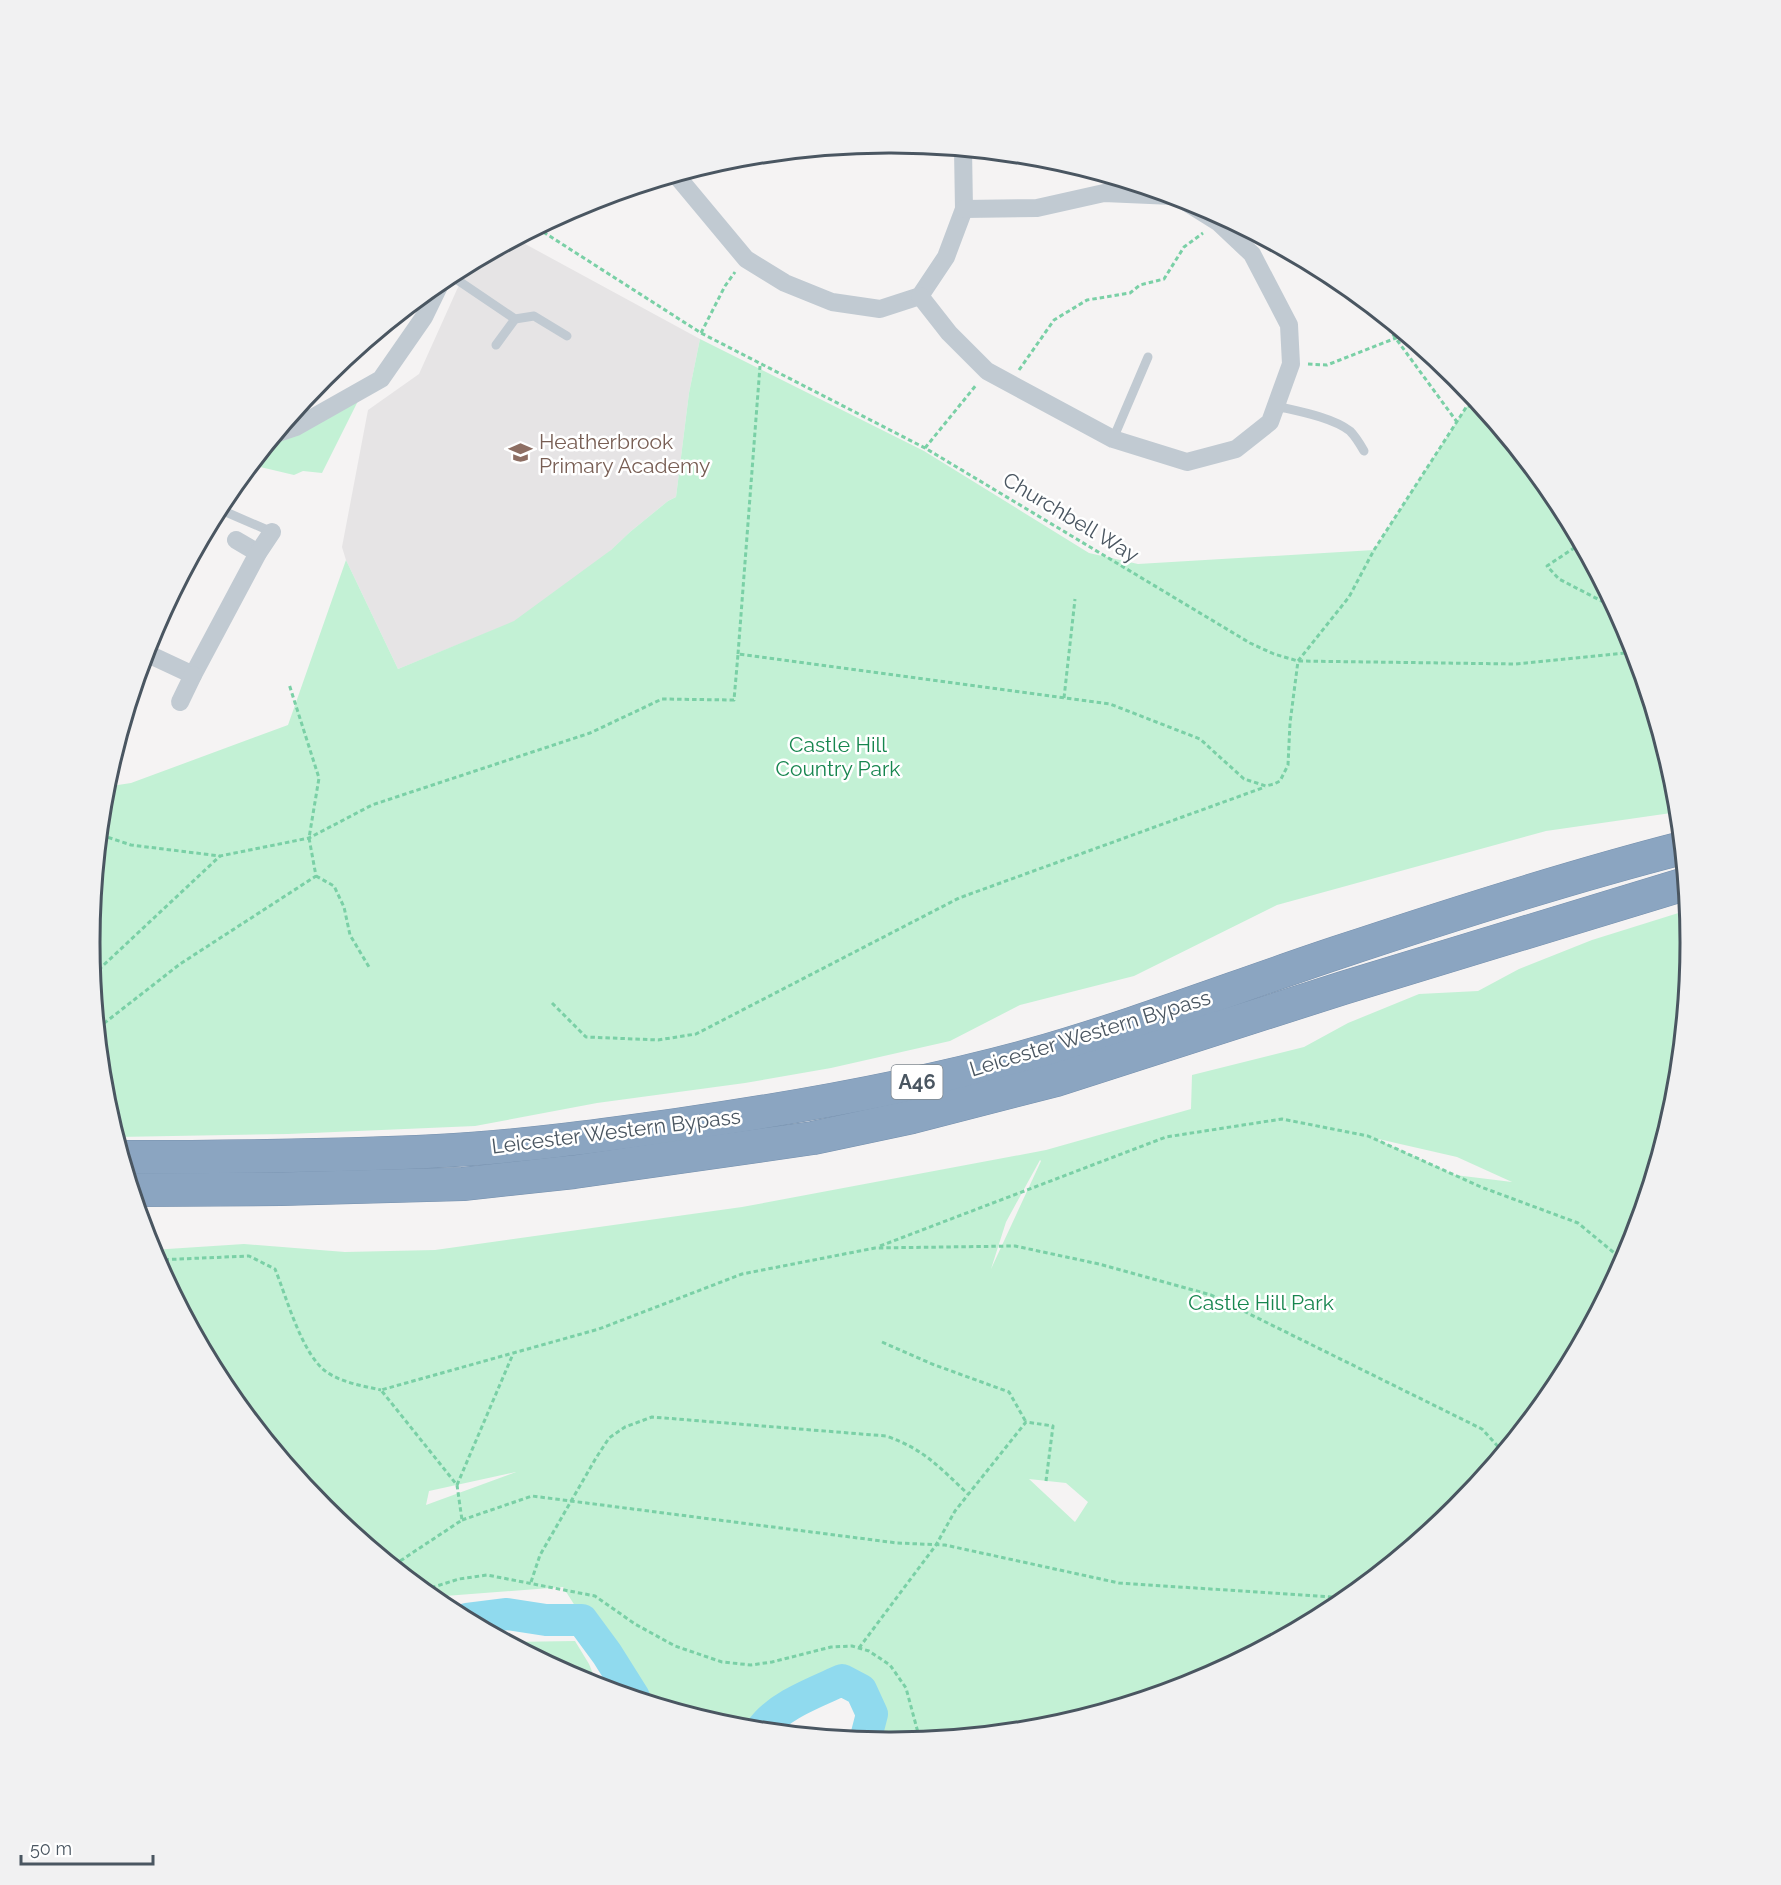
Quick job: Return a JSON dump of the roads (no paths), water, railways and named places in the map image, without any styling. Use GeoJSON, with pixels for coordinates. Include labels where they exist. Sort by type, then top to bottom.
{"type":"FeatureCollection","features":[{"type":"Feature","properties":{"kind":"highway","name":"Leicester Western Bypass"},"geometry":{"type":"LineString","coordinates":[[130,1157],[264,1157],[440,1151],[641,1130],[764,1113],[868,1094],[1033,1054],[1595,871],[1675,850]]}},
{"type":"Feature","properties":{"kind":"highway","name":"Leicester Western Bypass"},"geometry":{"type":"LineString","coordinates":[[140,1190],[463,1184],[574,1172],[813,1138],[912,1117],[1056,1080],[1376,978],[1679,886]]}},
{"type":"Feature","properties":{"kind":"street"},"geometry":{"type":"LineString","coordinates":[[681,181],[746,259],[785,283],[832,302],[879,309],[920,296],[946,257],[964,209],[963,156]]}},
{"type":"Feature","properties":{"kind":"street"},"geometry":{"type":"LineString","coordinates":[[964,209],[1037,208],[1104,192],[1145,194]]}},
{"type":"Feature","properties":{"kind":"street"},"geometry":{"type":"LineString","coordinates":[[920,296],[949,333],[987,371],[1113,439],[1187,462],[1236,449],[1270,422],[1291,364],[1289,325],[1252,254],[1222,226]]}},
{"type":"Feature","properties":{"kind":"street"},"geometry":{"type":"LineString","coordinates":[[292,428],[381,379],[424,317],[432,300]]}},
{"type":"Feature","properties":{"kind":"street"},"geometry":{"type":"LineString","coordinates":[[180,702],[192,675],[258,553],[272,532]]}},
{"type":"Feature","properties":{"kind":"street"},"geometry":{"type":"LineString","coordinates":[[236,540],[258,553]]}},
{"type":"Feature","properties":{"kind":"street"},"geometry":{"type":"LineString","coordinates":[[154,657],[192,675]]}},
{"type":"Feature","properties":{"kind":"lane"},"geometry":{"type":"LineString","coordinates":[[459,281],[515,319],[534,316],[567,336]]}},
{"type":"Feature","properties":{"kind":"lane"},"geometry":{"type":"LineString","coordinates":[[496,345],[515,319]]}},
{"type":"Feature","properties":{"kind":"lane"},"geometry":{"type":"LineString","coordinates":[[1113,439],[1148,357]]}},
{"type":"Feature","properties":{"kind":"lane"},"geometry":{"type":"LineString","coordinates":[[1276,406],[1311,415],[1343,427],[1351,432],[1364,451]]}},
{"type":"Feature","properties":{"kind":"lane"},"geometry":{"type":"LineString","coordinates":[[228,513],[272,532]]}},
{"type":"Feature","properties":{"kind":"waterway"},"geometry":{"type":"LineString","coordinates":[[480,1617],[507,1614],[546,1620],[582,1620],[628,1688]]}},
{"type":"Feature","properties":{"kind":"waterway"},"geometry":{"type":"LineString","coordinates":[[767,1722],[787,1707],[842,1680],[861,1690],[872,1714],[867,1732]]}},
{"type":"Feature","properties":{"kind":"place","name":"Heatherbrook Primary Academy"},"geometry":{"type":"Point","coordinates":[521,453]}},
{"type":"Feature","properties":{"kind":"park label","name":"Castle Hill Country Park"},"geometry":{"type":"Point","coordinates":[838,756]}},
{"type":"Feature","properties":{"kind":"park label","name":"Castle Hill Park"},"geometry":{"type":"Point","coordinates":[1261,1302]}}]}
